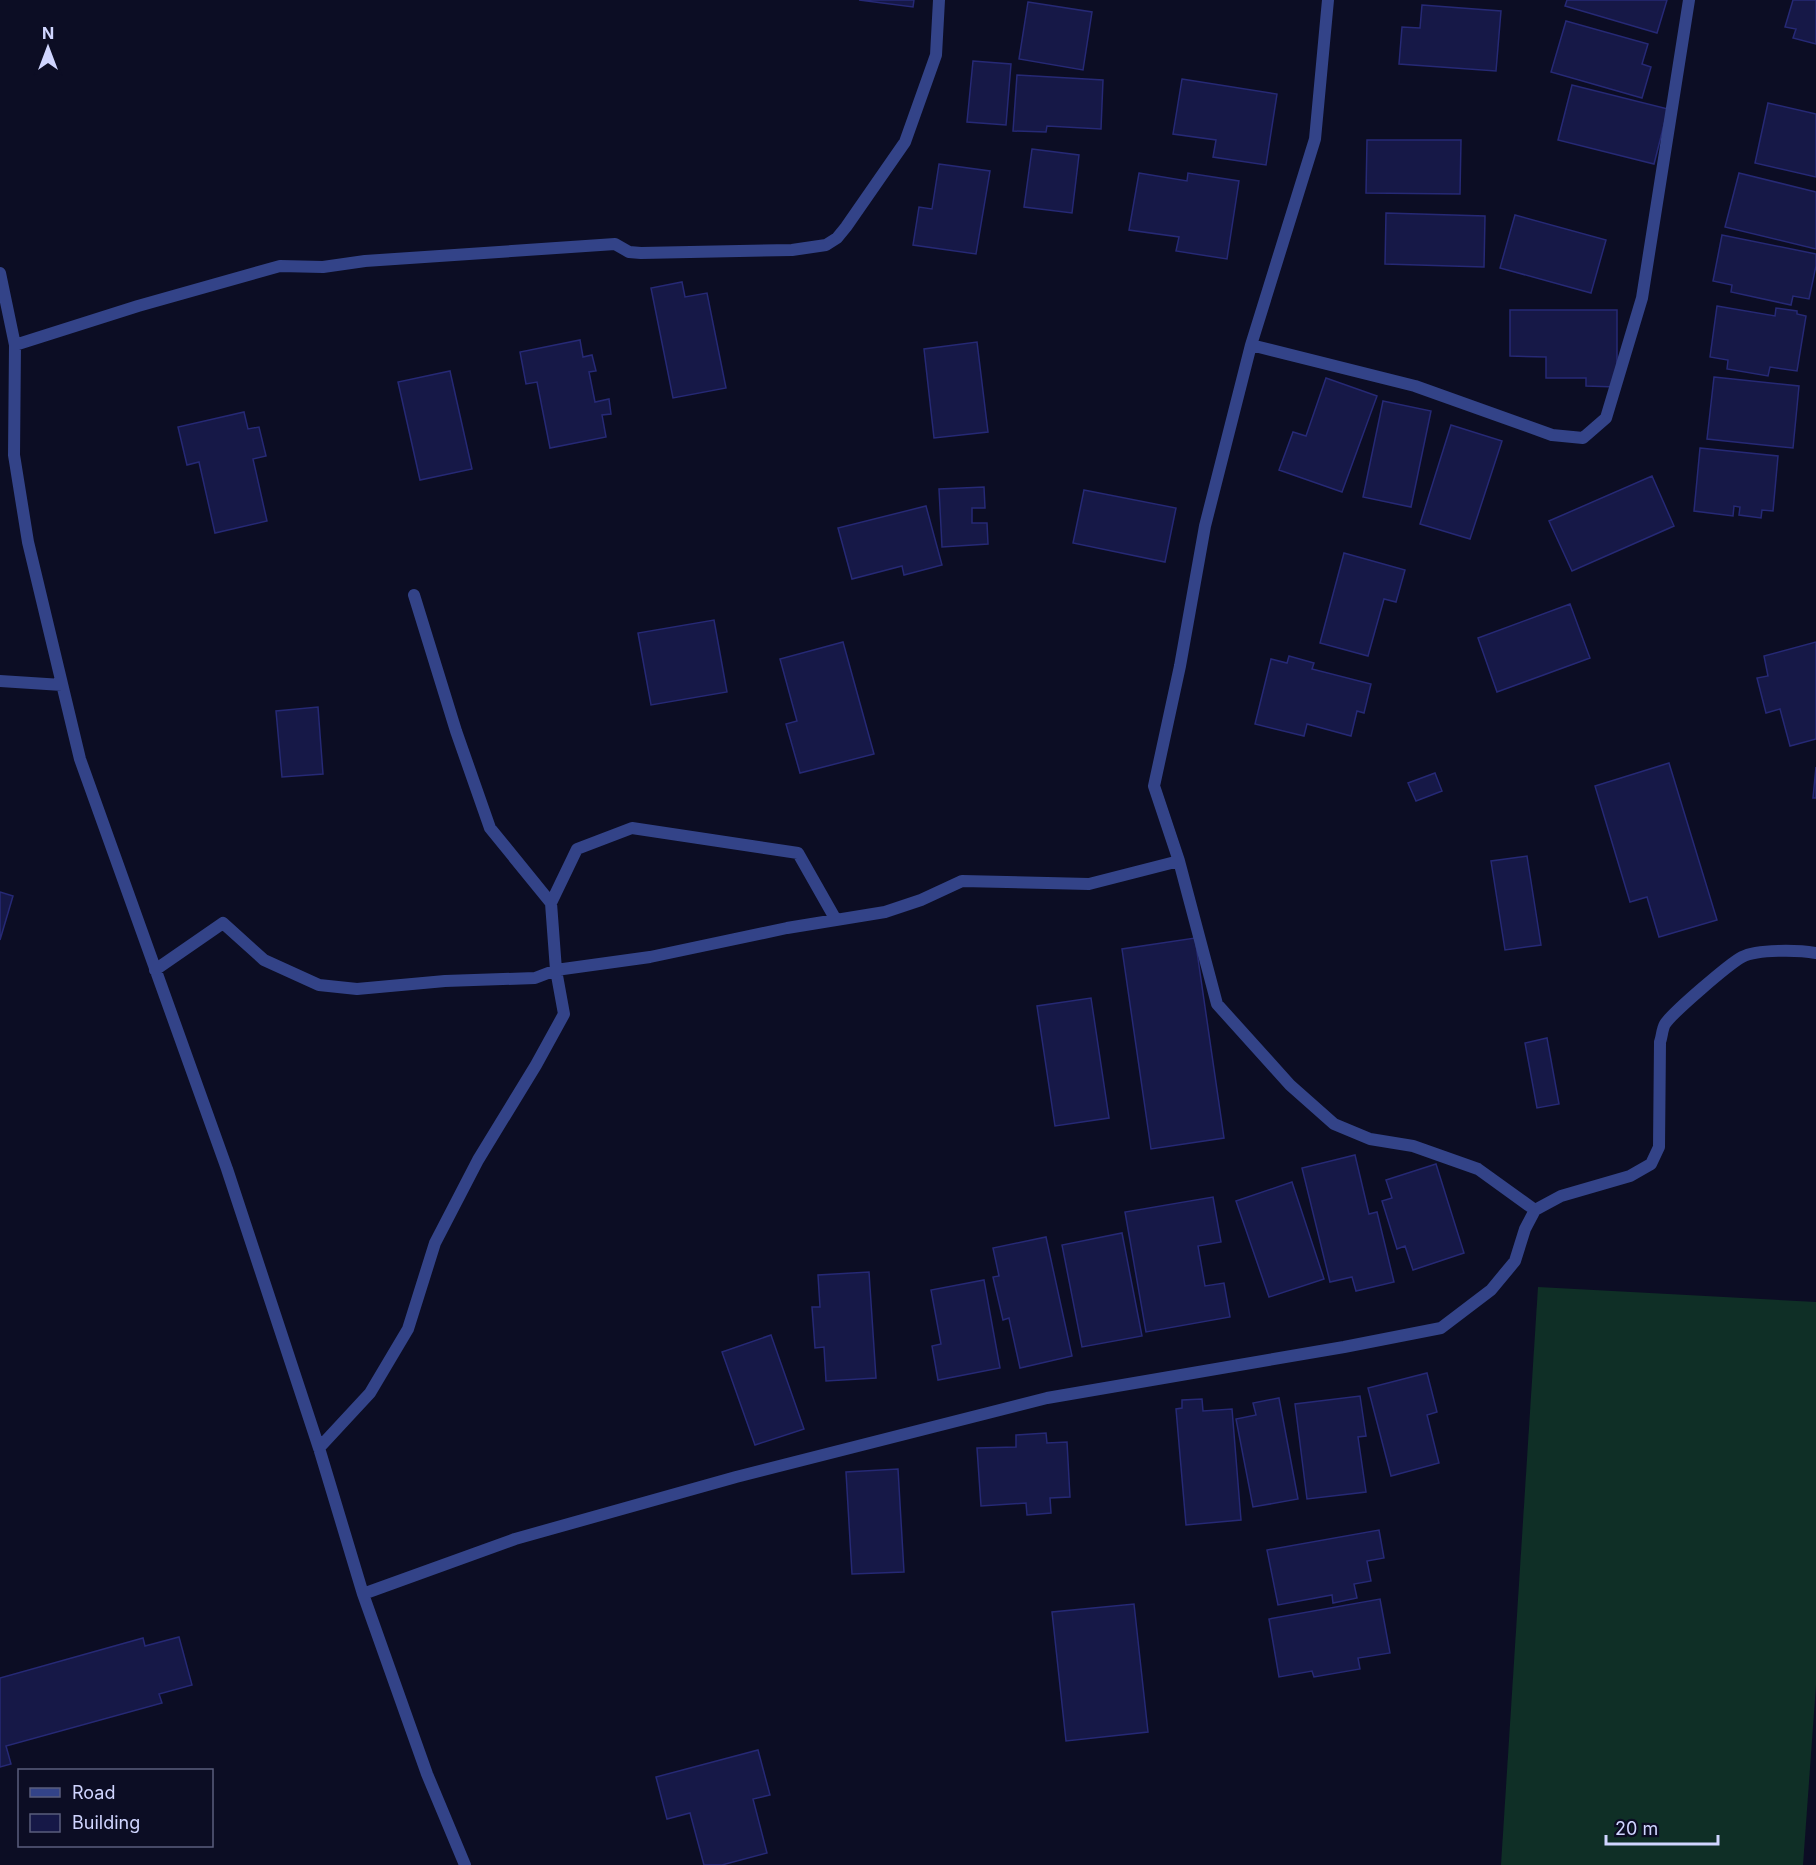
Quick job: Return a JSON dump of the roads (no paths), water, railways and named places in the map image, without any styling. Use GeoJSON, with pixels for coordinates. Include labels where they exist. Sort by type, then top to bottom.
{"type":"FeatureCollection","features":[{"type":"Feature","properties":{"kind":"street"},"geometry":{"type":"LineString","coordinates":[[15,345],[138,306],[280,266],[323,267],[365,261],[615,244],[629,252],[641,253],[792,250],[826,245],[837,238],[905,142],[936,55],[939,0]]}},
{"type":"Feature","properties":{"kind":"street"},"geometry":{"type":"LineString","coordinates":[[1328,0],[1315,139],[1251,345],[1205,526],[1180,666],[1154,786],[1179,861],[1217,1004],[1290,1085],[1334,1124],[1370,1139],[1413,1146],[1478,1169],[1535,1210]]}},
{"type":"Feature","properties":{"kind":"street"},"geometry":{"type":"LineString","coordinates":[[1251,345],[1415,386],[1552,435],[1583,438],[1606,418],[1642,298],[1689,0]]}},
{"type":"Feature","properties":{"kind":"street"},"geometry":{"type":"LineString","coordinates":[[0,273],[15,345],[14,455],[28,542],[80,759],[227,1169],[319,1448],[363,1594],[427,1774],[465,1865]]}},
{"type":"Feature","properties":{"kind":"street"},"geometry":{"type":"LineString","coordinates":[[0,455],[14,455]]}},
{"type":"Feature","properties":{"kind":"street"},"geometry":{"type":"LineString","coordinates":[[414,595],[456,731],[490,828],[550,903]]}},
{"type":"Feature","properties":{"kind":"street"},"geometry":{"type":"LineString","coordinates":[[0,681],[62,685]]}},
{"type":"Feature","properties":{"kind":"street"},"geometry":{"type":"LineString","coordinates":[[319,1448],[370,1393],[408,1329],[435,1243],[478,1160],[564,1014],[556,970],[550,903],[577,849],[632,828],[798,853],[836,920]]}},
{"type":"Feature","properties":{"kind":"street"},"geometry":{"type":"LineString","coordinates":[[154,970],[223,923],[264,960],[319,985],[357,989],[445,981],[535,978],[556,970],[650,957],[787,928],[885,912],[921,900],[962,880],[1089,884],[1179,861]]}},
{"type":"Feature","properties":{"kind":"street"},"geometry":{"type":"LineString","coordinates":[[363,1594],[526,1536],[736,1478],[1047,1398],[1441,1328],[1491,1290],[1515,1261],[1525,1229],[1535,1210],[1561,1196],[1630,1176],[1651,1164],[1659,1147],[1660,1042],[1664,1025],[1676,1012],[1743,957],[1770,952],[1816,953]]}}]}
